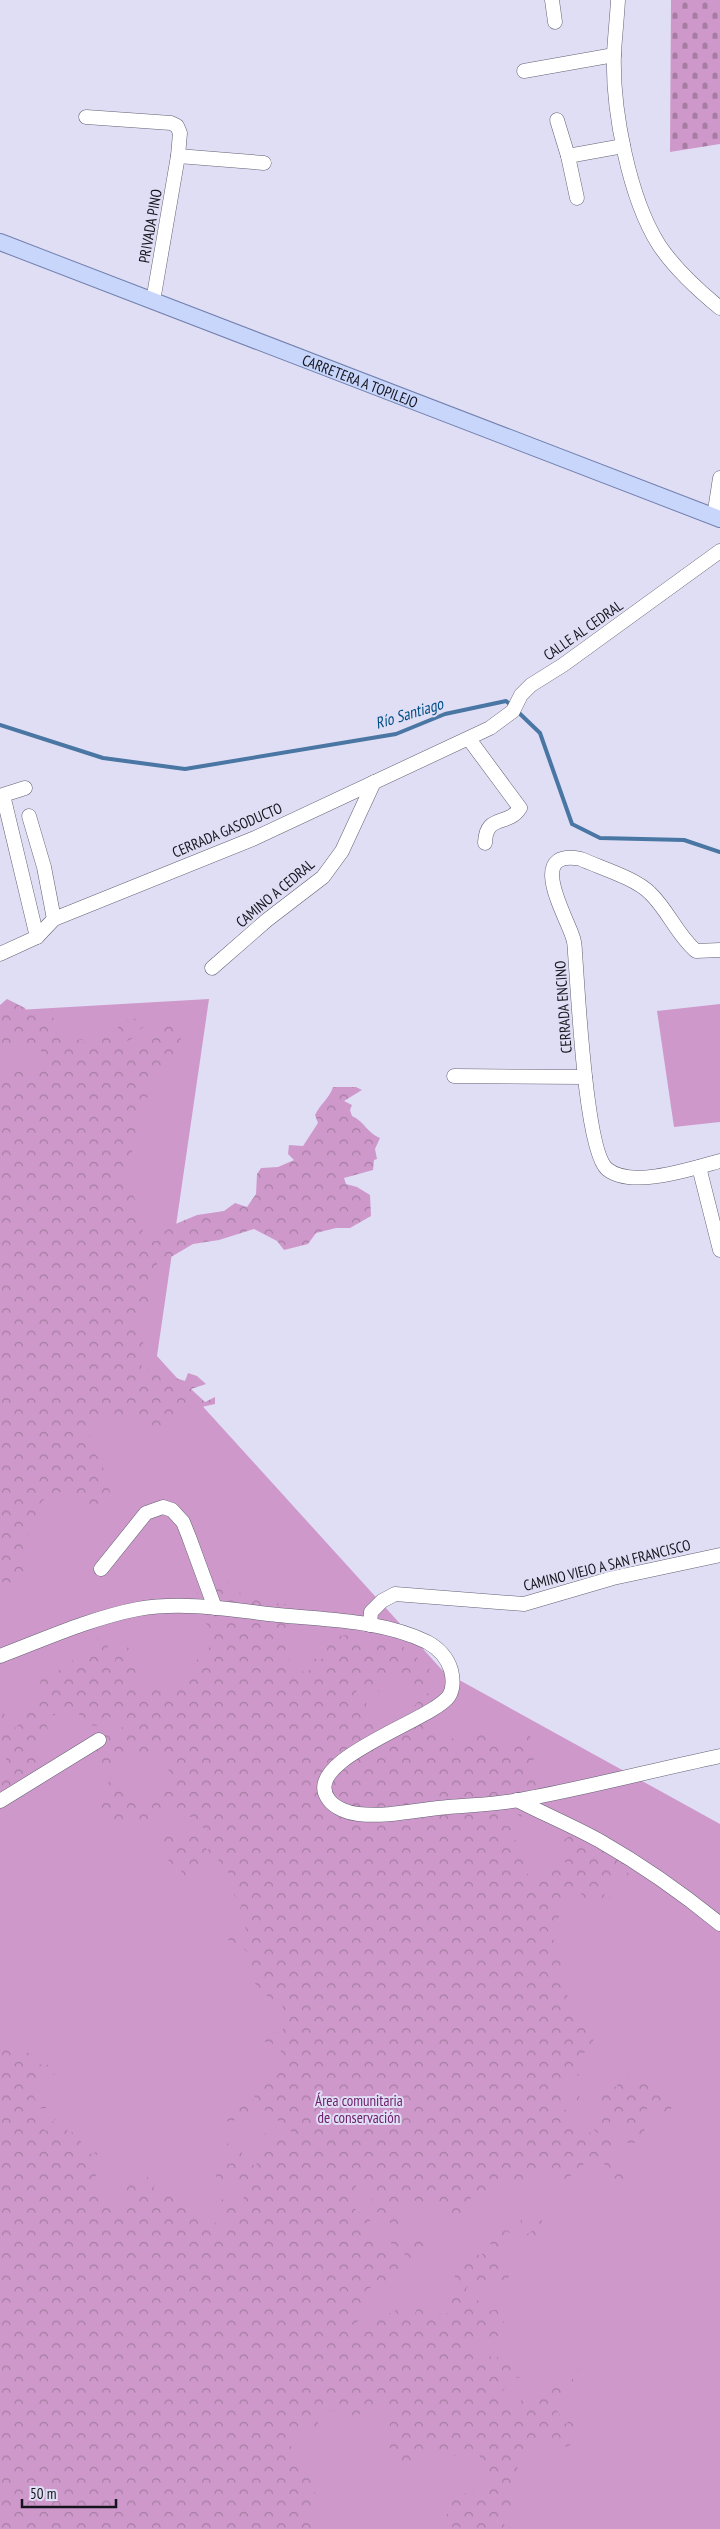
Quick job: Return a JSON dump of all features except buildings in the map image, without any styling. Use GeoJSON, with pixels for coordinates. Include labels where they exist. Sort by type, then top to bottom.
{"type":"FeatureCollection","features":[{"type":"Feature","properties":{"kind":"main road","name":"CARRETERA A TOPILEJO"},"geometry":{"type":"LineString","coordinates":[[0,242],[717,518]]}},
{"type":"Feature","properties":{"kind":"street"},"geometry":{"type":"LineString","coordinates":[[552,0],[555,22]]}},
{"type":"Feature","properties":{"kind":"street"},"geometry":{"type":"LineString","coordinates":[[618,0],[614,54],[623,146],[637,195],[649,228],[660,247],[694,286],[720,308]]}},
{"type":"Feature","properties":{"kind":"street"},"geometry":{"type":"LineString","coordinates":[[524,70],[614,54]]}},
{"type":"Feature","properties":{"kind":"street","name":"PRIVADA PINO"},"geometry":{"type":"LineString","coordinates":[[86,118],[171,123],[178,126],[180,134],[178,156],[154,301]]}},
{"type":"Feature","properties":{"kind":"street"},"geometry":{"type":"LineString","coordinates":[[557,120],[568,156],[576,198]]}},
{"type":"Feature","properties":{"kind":"street"},"geometry":{"type":"LineString","coordinates":[[568,156],[623,146]]}},
{"type":"Feature","properties":{"kind":"street"},"geometry":{"type":"LineString","coordinates":[[178,156],[264,163]]}},
{"type":"Feature","properties":{"kind":"street"},"geometry":{"type":"LineString","coordinates":[[717,518],[720,478]]}},
{"type":"Feature","properties":{"kind":"street","name":"CALLE AL CEDRAL"},"geometry":{"type":"LineString","coordinates":[[470,739],[503,720],[513,711],[521,695],[720,551]]}},
{"type":"Feature","properties":{"kind":"street"},"geometry":{"type":"LineString","coordinates":[[470,739],[520,808],[517,813],[490,825],[486,832],[485,843]]}},
{"type":"Feature","properties":{"kind":"street","name":"CERRADA GASODUCTO"},"geometry":{"type":"LineString","coordinates":[[0,954],[36,937],[54,919],[255,838],[470,739]]}},
{"type":"Feature","properties":{"kind":"street","name":"CAMINO A CEDRAL"},"geometry":{"type":"LineString","coordinates":[[212,968],[267,920],[323,877],[342,851],[374,782]]}},
{"type":"Feature","properties":{"kind":"street"},"geometry":{"type":"LineString","coordinates":[[25,788],[3,795],[36,937]]}},
{"type":"Feature","properties":{"kind":"street"},"geometry":{"type":"LineString","coordinates":[[30,816],[44,867],[54,919]]}},
{"type":"Feature","properties":{"kind":"street","name":"CERRADA ENCINO"},"geometry":{"type":"LineString","coordinates":[[699,1167],[644,1178],[618,1176],[605,1168],[597,1153],[584,1077],[573,936],[551,884],[553,869],[559,861],[571,857],[580,859],[636,884],[651,893],[687,944],[696,952],[720,950]]}},
{"type":"Feature","properties":{"kind":"street"},"geometry":{"type":"LineString","coordinates":[[454,1076],[584,1077]]}},
{"type":"Feature","properties":{"kind":"street"},"geometry":{"type":"LineString","coordinates":[[720,1161],[699,1167],[720,1250]]}},
{"type":"Feature","properties":{"kind":"street"},"geometry":{"type":"LineString","coordinates":[[101,1569],[146,1513],[163,1508],[172,1510],[183,1522],[215,1608]]}},
{"type":"Feature","properties":{"kind":"street","name":"CAMINO VIEJO A SAN FRANCISCO"},"geometry":{"type":"LineString","coordinates":[[370,1625],[371,1612],[382,1601],[395,1594],[524,1604],[613,1578],[720,1555]]}},
{"type":"Feature","properties":{"kind":"street"},"geometry":{"type":"LineString","coordinates":[[0,1656],[104,1617],[131,1611],[166,1607],[215,1608],[370,1625],[425,1641],[438,1648],[451,1670],[453,1685],[450,1696],[437,1707],[349,1755],[333,1768],[326,1778],[325,1789],[328,1799],[338,1808],[355,1814],[381,1815],[517,1800],[720,1756]]}},
{"type":"Feature","properties":{"kind":"street"},"geometry":{"type":"LineString","coordinates":[[0,1800],[99,1740]]}},
{"type":"Feature","properties":{"kind":"street"},"geometry":{"type":"LineString","coordinates":[[517,1800],[598,1840],[637,1863],[684,1895],[720,1924]]}},
{"type":"Feature","properties":{"kind":"green space"},"geometry":{"type":"Polygon","coordinates":[[[671,0],[720,0],[720,144],[670,152],[671,0]]]}},
{"type":"Feature","properties":{"kind":"green space"},"geometry":{"type":"Polygon","coordinates":[[[7,999],[25,1008],[27,1015],[52,1017],[65,1029],[62,1034],[63,1043],[82,1039],[88,1046],[101,1040],[106,1026],[116,1032],[121,1021],[145,1017],[151,1021],[138,1031],[137,1041],[133,1038],[124,1043],[128,1059],[136,1059],[134,1054],[147,1040],[148,1030],[165,1023],[184,1028],[175,1057],[161,1068],[148,1088],[152,1096],[146,1098],[133,1114],[137,1141],[123,1171],[137,1204],[145,1241],[157,1241],[159,1236],[173,1225],[197,1215],[224,1211],[235,1203],[247,1207],[256,1194],[257,1174],[261,1168],[278,1167],[294,1160],[288,1154],[289,1145],[303,1146],[318,1123],[315,1115],[333,1087],[356,1087],[362,1090],[344,1101],[352,1105],[350,1110],[352,1116],[360,1121],[372,1134],[380,1138],[375,1149],[377,1159],[374,1160],[373,1170],[344,1178],[346,1184],[357,1187],[370,1195],[371,1216],[350,1228],[336,1228],[316,1233],[308,1244],[284,1250],[277,1241],[254,1229],[219,1240],[193,1244],[171,1257],[157,1261],[157,1275],[151,1287],[152,1304],[147,1306],[137,1319],[147,1354],[145,1359],[140,1360],[142,1367],[185,1381],[188,1373],[197,1376],[206,1384],[191,1389],[205,1402],[215,1397],[215,1404],[180,1412],[170,1425],[139,1428],[131,1415],[116,1416],[111,1414],[89,1429],[91,1450],[101,1460],[111,1495],[104,1507],[93,1511],[71,1491],[53,1493],[41,1502],[27,1537],[23,1571],[14,1583],[0,1582],[0,1143],[11,1141],[10,1132],[0,1135],[0,1081],[6,1076],[5,1066],[21,1071],[30,1071],[47,1066],[49,1059],[43,1057],[39,1044],[14,1050],[8,1060],[0,1051],[0,1005],[7,999]]]}},
{"type":"Feature","properties":{"kind":"green space","name":"Área comunitaria de conservación"},"geometry":{"type":"Polygon","coordinates":[[[209,999],[157,1356],[443,1671],[720,1824],[720,2529],[0,2529],[0,1011],[209,999]]]}},
{"type":"Feature","properties":{"kind":"green space"},"geometry":{"type":"Polygon","coordinates":[[[720,1004],[720,1122],[674,1127],[657,1011],[720,1004]]]}},
{"type":"Feature","properties":{"kind":"green space"},"geometry":{"type":"Polygon","coordinates":[[[225,1580],[245,1597],[257,1597],[262,1602],[306,1606],[294,1628],[283,1641],[290,1657],[289,1675],[313,1669],[308,1656],[315,1659],[324,1659],[325,1646],[332,1631],[342,1636],[345,1635],[382,1644],[400,1644],[420,1660],[416,1667],[417,1674],[427,1663],[434,1681],[431,1689],[420,1684],[404,1691],[400,1680],[394,1679],[389,1675],[375,1676],[381,1664],[363,1668],[377,1683],[380,1691],[373,1694],[362,1684],[356,1692],[358,1697],[366,1699],[367,1713],[377,1721],[405,1721],[423,1692],[430,1694],[433,1708],[426,1715],[429,1724],[433,1724],[441,1734],[462,1742],[486,1728],[500,1746],[529,1732],[535,1753],[531,1770],[532,1780],[540,1782],[530,1793],[522,1817],[512,1812],[504,1816],[505,1826],[520,1826],[511,1834],[514,1840],[525,1843],[524,1852],[530,1855],[526,1871],[531,1880],[541,1879],[549,1869],[557,1870],[561,1865],[567,1864],[560,1857],[564,1840],[571,1835],[574,1840],[588,1836],[610,1850],[618,1841],[629,1875],[605,1884],[603,1894],[610,1897],[609,1901],[603,1905],[592,1898],[583,1898],[581,1893],[571,1890],[572,1894],[563,1901],[557,1925],[551,1932],[561,1964],[559,1977],[574,2010],[597,2031],[591,2046],[577,2061],[579,2075],[560,2087],[580,2095],[575,2110],[567,2100],[559,2109],[568,2110],[572,2121],[580,2124],[597,2138],[601,2136],[594,2130],[600,2101],[608,2086],[617,2087],[619,2077],[641,2079],[652,2083],[661,2090],[672,2107],[666,2119],[661,2106],[648,2101],[647,2109],[641,2116],[646,2127],[641,2137],[653,2140],[644,2150],[636,2143],[626,2143],[629,2136],[610,2121],[610,2130],[614,2140],[611,2147],[612,2166],[631,2176],[618,2181],[609,2173],[606,2165],[591,2159],[584,2159],[583,2168],[574,2172],[566,2181],[550,2187],[539,2182],[555,2176],[552,2169],[526,2174],[519,2185],[498,2183],[497,2191],[479,2198],[469,2187],[470,2210],[458,2220],[451,2215],[450,2210],[439,2208],[430,2201],[423,2210],[413,2198],[402,2198],[398,2204],[391,2206],[395,2219],[402,2222],[401,2236],[386,2218],[377,2212],[365,2180],[359,2178],[350,2205],[371,2221],[359,2226],[373,2232],[384,2251],[391,2256],[403,2259],[406,2250],[404,2247],[394,2248],[388,2238],[390,2231],[401,2239],[407,2236],[418,2235],[426,2243],[412,2255],[420,2258],[422,2262],[406,2267],[395,2281],[372,2281],[371,2287],[364,2293],[364,2297],[369,2293],[376,2301],[366,2304],[362,2319],[350,2326],[365,2329],[372,2320],[380,2318],[381,2313],[391,2313],[404,2305],[414,2315],[419,2305],[441,2314],[450,2313],[449,2292],[458,2289],[453,2269],[461,2267],[469,2254],[474,2252],[480,2256],[492,2246],[487,2239],[506,2222],[518,2228],[522,2217],[522,2237],[532,2231],[540,2219],[549,2229],[544,2237],[522,2239],[506,2231],[499,2251],[506,2266],[511,2271],[504,2290],[485,2281],[466,2288],[487,2311],[502,2309],[504,2322],[497,2328],[505,2334],[476,2342],[475,2352],[489,2351],[492,2361],[509,2349],[508,2361],[516,2368],[521,2377],[512,2379],[498,2397],[504,2405],[518,2408],[518,2420],[524,2415],[520,2396],[527,2396],[539,2402],[549,2386],[556,2384],[568,2386],[579,2368],[579,2380],[556,2409],[567,2425],[568,2416],[574,2419],[579,2431],[571,2431],[572,2444],[567,2447],[541,2443],[513,2455],[519,2472],[512,2475],[523,2485],[514,2489],[512,2515],[503,2524],[513,2529],[441,2527],[449,2510],[440,2509],[441,2498],[453,2496],[460,2499],[465,2493],[484,2495],[487,2485],[479,2465],[480,2456],[454,2456],[442,2465],[430,2450],[410,2461],[407,2472],[399,2464],[395,2452],[383,2442],[391,2438],[388,2412],[378,2404],[374,2409],[364,2404],[358,2418],[350,2418],[331,2410],[317,2417],[319,2431],[293,2435],[282,2444],[297,2448],[294,2453],[297,2466],[306,2474],[312,2484],[318,2506],[307,2515],[310,2520],[308,2524],[318,2524],[319,2529],[0,2529],[1,2052],[4,2048],[29,2053],[33,2064],[48,2065],[55,2074],[34,2081],[35,2084],[32,2092],[35,2099],[48,2108],[36,2109],[39,2116],[35,2121],[46,2131],[48,2125],[56,2119],[66,2130],[74,2133],[91,2154],[99,2151],[95,2158],[102,2167],[92,2181],[97,2193],[123,2207],[125,2189],[136,2180],[145,2181],[149,2175],[162,2179],[153,2187],[174,2199],[176,2205],[182,2208],[189,2208],[195,2216],[211,2225],[219,2221],[223,2227],[233,2225],[234,2219],[223,2221],[216,2207],[219,2199],[241,2203],[245,2195],[252,2192],[239,2186],[228,2177],[216,2183],[216,2166],[234,2163],[237,2158],[231,2152],[226,2157],[217,2148],[208,2148],[224,2142],[242,2150],[242,2165],[257,2165],[253,2155],[269,2143],[260,2142],[256,2133],[275,2134],[282,2140],[295,2135],[268,2110],[253,2112],[251,2120],[245,2114],[230,2123],[223,2117],[230,2101],[236,2104],[256,2099],[250,2089],[254,2084],[264,2090],[266,2077],[278,2059],[282,2060],[280,2046],[262,2041],[266,2031],[281,2033],[287,2021],[273,2018],[283,2009],[282,2004],[266,2005],[267,1993],[261,1990],[254,1982],[250,1971],[248,1952],[228,1940],[234,1933],[251,1944],[238,1913],[241,1906],[233,1893],[219,1890],[227,1888],[234,1875],[217,1868],[219,1857],[230,1862],[225,1853],[211,1852],[208,1865],[191,1871],[189,1875],[183,1878],[181,1870],[167,1862],[174,1854],[161,1853],[168,1847],[157,1848],[149,1838],[149,1831],[156,1840],[163,1840],[173,1829],[185,1835],[199,1832],[207,1850],[213,1847],[212,1834],[199,1825],[197,1820],[186,1815],[175,1820],[170,1808],[156,1809],[153,1817],[138,1826],[130,1822],[116,1829],[99,1819],[99,1805],[104,1794],[102,1788],[113,1778],[117,1780],[122,1793],[134,1795],[139,1803],[145,1798],[152,1797],[152,1794],[167,1790],[164,1784],[169,1773],[167,1760],[156,1752],[136,1755],[110,1768],[108,1765],[97,1763],[94,1751],[101,1735],[107,1731],[112,1734],[126,1725],[113,1717],[106,1718],[103,1727],[90,1725],[74,1709],[47,1708],[56,1715],[48,1716],[42,1710],[50,1736],[37,1750],[37,1763],[29,1769],[32,1774],[21,1783],[23,1798],[0,1800],[0,1785],[6,1779],[6,1756],[0,1743],[0,1706],[4,1714],[16,1722],[12,1727],[14,1729],[21,1722],[23,1711],[37,1701],[41,1678],[54,1674],[84,1652],[101,1657],[95,1644],[100,1633],[108,1646],[107,1661],[115,1661],[118,1639],[130,1649],[139,1685],[147,1696],[151,1687],[157,1690],[177,1686],[189,1668],[210,1647],[207,1624],[200,1617],[198,1608],[198,1588],[216,1587],[225,1580]]]}},
{"type":"Feature","properties":{"kind":"waterway","name":"Río Santiago"},"geometry":{"type":"LineString","coordinates":[[0,725],[103,758],[185,769],[396,734],[445,714],[506,701],[512,706]]}},
{"type":"Feature","properties":{"kind":"waterway","name":"Río Santiago"},"geometry":{"type":"LineString","coordinates":[[517,711],[540,733],[572,824],[600,838],[684,840],[720,852]]}}]}
